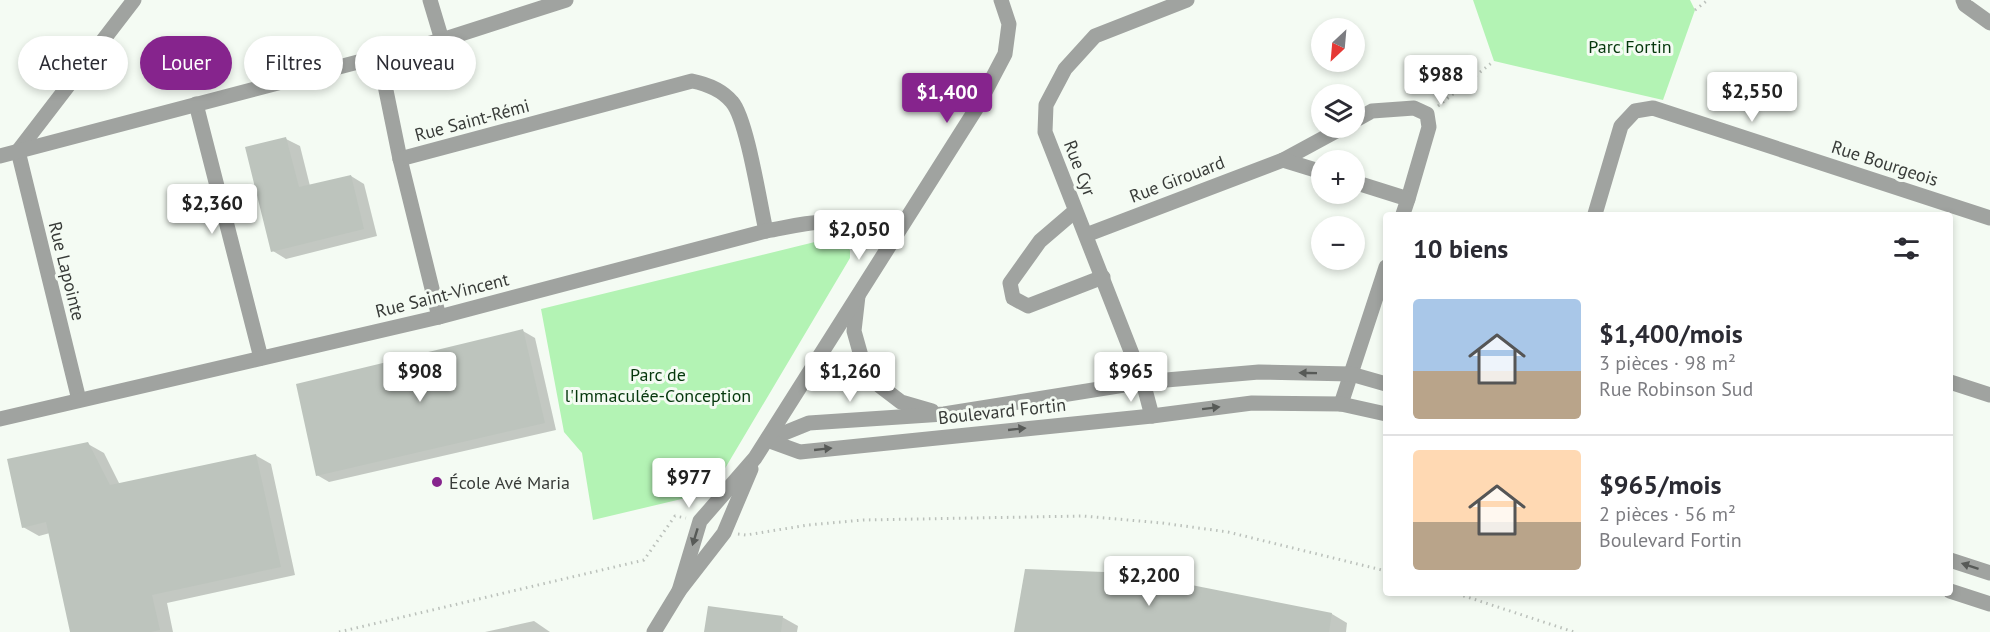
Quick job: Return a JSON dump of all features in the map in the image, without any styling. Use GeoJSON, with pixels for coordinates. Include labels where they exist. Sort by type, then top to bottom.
{"type":"FeatureCollection","features":[{"type":"Feature","properties":{"kind":"street"},"geometry":{"type":"LineString","coordinates":[[18,151],[134,0]]}},
{"type":"Feature","properties":{"kind":"street"},"geometry":{"type":"LineString","coordinates":[[430,0],[441,36]]}},
{"type":"Feature","properties":{"kind":"street"},"geometry":{"type":"LineString","coordinates":[[454,36],[566,0]]}},
{"type":"Feature","properties":{"kind":"street"},"geometry":{"type":"LineString","coordinates":[[679,591],[700,521],[755,458],[976,110],[1005,54],[1009,24],[1001,0]]}},
{"type":"Feature","properties":{"kind":"street","name":"Rue Cyr"},"geometry":{"type":"LineString","coordinates":[[1152,416],[1143,382],[1045,132],[1046,105],[1065,69],[1095,36],[1187,0]]}},
{"type":"Feature","properties":{"kind":"street"},"geometry":{"type":"LineString","coordinates":[[1963,0],[1965,5],[1990,23]]}},
{"type":"Feature","properties":{"kind":"street"},"geometry":{"type":"LineString","coordinates":[[0,156],[355,62]]}},
{"type":"Feature","properties":{"kind":"street","name":"Rue Saint-Rémi"},"geometry":{"type":"LineString","coordinates":[[400,159],[692,81],[709,84],[732,102],[742,120],[766,231]]}},
{"type":"Feature","properties":{"kind":"street"},"geometry":{"type":"LineString","coordinates":[[386,90],[400,159],[439,317]]}},
{"type":"Feature","properties":{"kind":"street"},"geometry":{"type":"LineString","coordinates":[[196,104],[261,358]]}},
{"type":"Feature","properties":{"kind":"street"},"geometry":{"type":"LineString","coordinates":[[1365,115],[1371,111],[1414,108],[1427,114],[1429,126],[1404,212]]}},
{"type":"Feature","properties":{"kind":"street","name":"Rue Bourgeois"},"geometry":{"type":"LineString","coordinates":[[1596,212],[1621,126],[1635,111],[1653,108],[1990,218]]}},
{"type":"Feature","properties":{"kind":"street","name":"Rue Girouard"},"geometry":{"type":"LineString","coordinates":[[1086,236],[1283,160],[1324,138]]}},
{"type":"Feature","properties":{"kind":"street","name":"Rue Lapointe"},"geometry":{"type":"LineString","coordinates":[[18,151],[79,400]]}},
{"type":"Feature","properties":{"kind":"street"},"geometry":{"type":"LineString","coordinates":[[1283,160],[1311,169]]}},
{"type":"Feature","properties":{"kind":"street"},"geometry":{"type":"LineString","coordinates":[[1365,185],[1408,199]]}},
{"type":"Feature","properties":{"kind":"street"},"geometry":{"type":"LineString","coordinates":[[1075,211],[1040,241],[1010,283],[1013,298],[1028,306],[1103,277]]}},
{"type":"Feature","properties":{"kind":"street","name":"Rue Saint-Vincent"},"geometry":{"type":"LineString","coordinates":[[0,419],[439,317],[766,231],[816,222],[839,222],[858,227],[890,244]]}},
{"type":"Feature","properties":{"kind":"street"},"geometry":{"type":"LineString","coordinates":[[1341,404],[1383,276]]}},
{"type":"Feature","properties":{"kind":"street","name":"Boulevard Fortin"},"geometry":{"type":"LineString","coordinates":[[858,296],[854,331],[863,363],[880,386],[901,402],[944,414]]}},
{"type":"Feature","properties":{"kind":"street","name":"Boulevard Fortin"},"geometry":{"type":"LineString","coordinates":[[767,440],[809,423],[944,414],[1143,382],[1259,372],[1351,374],[1383,383]]}},
{"type":"Feature","properties":{"kind":"street"},"geometry":{"type":"LineString","coordinates":[[1953,383],[1990,395]]}},
{"type":"Feature","properties":{"kind":"street","name":"Boulevard Fortin"},"geometry":{"type":"LineString","coordinates":[[767,440],[800,452],[1152,416],[1252,403],[1341,404],[1383,413]]}},
{"type":"Feature","properties":{"kind":"street"},"geometry":{"type":"LineString","coordinates":[[654,632],[679,591],[724,533],[755,458]]}},
{"type":"Feature","properties":{"kind":"street"},"geometry":{"type":"LineString","coordinates":[[1953,561],[1990,573]]}},
{"type":"Feature","properties":{"kind":"street"},"geometry":{"type":"LineString","coordinates":[[1953,592],[1990,604]]}},
{"type":"Feature","properties":{"kind":"path"},"geometry":{"type":"LineString","coordinates":[[1695,10],[1708,0]]}},
{"type":"Feature","properties":{"kind":"path"},"geometry":{"type":"LineString","coordinates":[[1427,114],[1494,61]]}},
{"type":"Feature","properties":{"kind":"path"},"geometry":{"type":"LineString","coordinates":[[746,536],[808,525],[863,520],[1083,516],[1228,532],[1383,570]]}},
{"type":"Feature","properties":{"kind":"path"},"geometry":{"type":"LineString","coordinates":[[339,632],[644,560]]}},
{"type":"Feature","properties":{"kind":"path"},"geometry":{"type":"LineString","coordinates":[[1464,596],[1574,632]]}},
{"type":"Feature","properties":{"kind":"green space","name":"Parc Fortin"},"geometry":{"type":"Polygon","coordinates":[[[1473,0],[1690,0],[1695,10],[1663,100],[1494,61],[1473,0]]]}},
{"type":"Feature","properties":{"kind":"green space","name":"Parc de l'Immaculée-Conception"},"geometry":{"type":"Polygon","coordinates":[[[827,239],[845,245],[850,250],[850,258],[711,492],[593,520],[582,453],[564,432],[541,309],[827,239]]]}},
{"type":"Feature","properties":{"kind":"building"},"geometry":{"type":"Polygon","coordinates":[[[286,137],[299,187],[351,175],[364,229],[271,252],[245,147],[286,137]]]}},
{"type":"Feature","properties":{"kind":"building"},"geometry":{"type":"Polygon","coordinates":[[[523,329],[545,423],[316,476],[296,384],[523,329]]]}},
{"type":"Feature","properties":{"kind":"building"},"geometry":{"type":"Polygon","coordinates":[[[88,442],[110,485],[256,454],[281,567],[152,595],[160,630],[70,632],[46,522],[22,528],[7,459],[88,442]]]}},
{"type":"Feature","properties":{"kind":"building"},"geometry":{"type":"Polygon","coordinates":[[[1025,569],[1131,573],[1332,613],[1329,632],[1014,632],[1025,569]]]}},
{"type":"Feature","properties":{"kind":"building"},"geometry":{"type":"Polygon","coordinates":[[[708,606],[783,616],[781,632],[704,632],[708,606]]]}},
{"type":"Feature","properties":{"kind":"place","name":"École Avé Maria"},"geometry":{"type":"Point","coordinates":[437,482]}}]}
